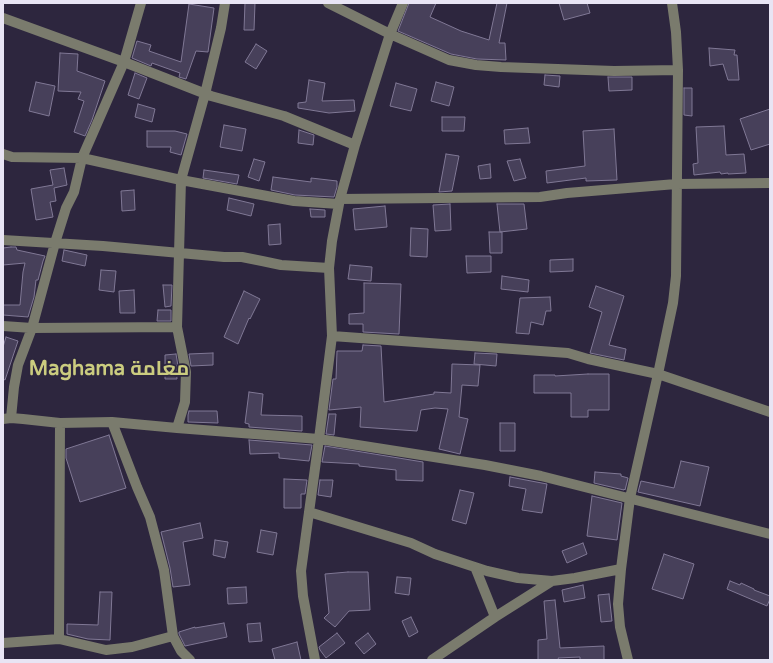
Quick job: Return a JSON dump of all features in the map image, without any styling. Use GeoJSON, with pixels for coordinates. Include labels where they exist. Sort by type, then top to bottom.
{"type":"FeatureCollection","features":[{"type":"Feature","properties":{"kind":"street"},"geometry":{"type":"LineString","coordinates":[[141,3],[124,62],[82,158],[74,192],[66,208],[55,243],[32,328],[18,365],[7,419],[23,419],[60,423],[112,422],[319,439],[484,465],[541,476],[770,534]]}},
{"type":"Feature","properties":{"kind":"street"},"geometry":{"type":"LineString","coordinates":[[178,428],[185,402],[186,372],[178,327],[181,180],[205,94],[221,28],[225,3]]}},
{"type":"Feature","properties":{"kind":"street"},"geometry":{"type":"LineString","coordinates":[[328,3],[390,34],[449,60],[476,65],[501,67],[614,71],[678,70]]}},
{"type":"Feature","properties":{"kind":"street"},"geometry":{"type":"LineString","coordinates":[[315,660],[302,596],[301,571],[332,336],[329,268],[332,241],[339,202],[355,145],[390,34],[403,3]]}},
{"type":"Feature","properties":{"kind":"street"},"geometry":{"type":"LineString","coordinates":[[628,660],[620,627],[618,604],[621,569],[630,498],[673,303],[676,276],[678,70],[676,32],[672,3]]}},
{"type":"Feature","properties":{"kind":"street"},"geometry":{"type":"LineString","coordinates":[[3,18],[124,62],[205,94],[284,116],[355,145]]}},
{"type":"Feature","properties":{"kind":"street"},"geometry":{"type":"LineString","coordinates":[[3,154],[12,157],[82,158],[181,180],[294,201],[339,202],[540,197],[567,193],[676,184],[770,183]]}},
{"type":"Feature","properties":{"kind":"street"},"geometry":{"type":"LineString","coordinates":[[3,240],[103,246],[224,257],[242,257],[281,266],[329,268]]}},
{"type":"Feature","properties":{"kind":"street"},"geometry":{"type":"LineString","coordinates":[[3,326],[32,328],[178,327]]}},
{"type":"Feature","properties":{"kind":"street"},"geometry":{"type":"LineString","coordinates":[[332,336],[568,353],[588,359],[658,374],[770,412]]}},
{"type":"Feature","properties":{"kind":"street"},"geometry":{"type":"LineString","coordinates":[[112,422],[150,517],[164,570],[173,636],[181,651],[190,660]]}},
{"type":"Feature","properties":{"kind":"street"},"geometry":{"type":"LineString","coordinates":[[59,639],[60,423]]}},
{"type":"Feature","properties":{"kind":"street"},"geometry":{"type":"LineString","coordinates":[[309,512],[411,543],[435,554],[474,567],[518,578],[552,581],[621,569]]}},
{"type":"Feature","properties":{"kind":"street"},"geometry":{"type":"LineString","coordinates":[[474,567],[495,617]]}},
{"type":"Feature","properties":{"kind":"street"},"geometry":{"type":"LineString","coordinates":[[432,660],[495,617],[552,581]]}},
{"type":"Feature","properties":{"kind":"street"},"geometry":{"type":"LineString","coordinates":[[3,644],[59,639],[106,650],[132,647],[173,636]]}},
{"type":"Feature","properties":{"kind":"building"},"geometry":{"type":"Polygon","coordinates":[[[245,3],[255,3],[254,30],[244,30],[245,3]]]}},
{"type":"Feature","properties":{"kind":"building"},"geometry":{"type":"Polygon","coordinates":[[[409,3],[436,3],[430,17],[461,31],[489,40],[497,3],[507,3],[499,43],[505,43],[506,60],[477,59],[451,54],[398,31],[409,3]]]}},
{"type":"Feature","properties":{"kind":"building"},"geometry":{"type":"Polygon","coordinates":[[[559,3],[587,3],[590,13],[564,20],[559,3]]]}},
{"type":"Feature","properties":{"kind":"building"},"geometry":{"type":"Polygon","coordinates":[[[189,4],[214,8],[208,52],[196,51],[186,79],[179,77],[180,73],[152,63],[151,66],[132,58],[137,41],[151,45],[149,51],[181,62],[189,4]]]}},
{"type":"Feature","properties":{"kind":"building"},"geometry":{"type":"Polygon","coordinates":[[[256,44],[267,51],[256,69],[245,62],[256,44]]]}},
{"type":"Feature","properties":{"kind":"building"},"geometry":{"type":"Polygon","coordinates":[[[709,48],[735,50],[734,55],[737,55],[739,80],[728,80],[723,64],[710,66],[709,48]]]}},
{"type":"Feature","properties":{"kind":"building"},"geometry":{"type":"Polygon","coordinates":[[[60,53],[78,54],[77,71],[105,81],[85,136],[74,132],[84,101],[78,99],[81,92],[58,91],[60,53]]]}},
{"type":"Feature","properties":{"kind":"building"},"geometry":{"type":"Polygon","coordinates":[[[135,73],[147,78],[139,99],[128,95],[135,73]]]}},
{"type":"Feature","properties":{"kind":"building"},"geometry":{"type":"Polygon","coordinates":[[[545,75],[560,76],[559,87],[544,85],[545,75]]]}},
{"type":"Feature","properties":{"kind":"building"},"geometry":{"type":"Polygon","coordinates":[[[608,77],[632,77],[632,90],[609,91],[608,77]]]}},
{"type":"Feature","properties":{"kind":"building"},"geometry":{"type":"Polygon","coordinates":[[[309,80],[325,83],[322,101],[354,100],[355,111],[329,113],[298,108],[298,103],[306,102],[309,80]]]}},
{"type":"Feature","properties":{"kind":"building"},"geometry":{"type":"Polygon","coordinates":[[[36,82],[55,86],[49,116],[29,111],[36,82]]]}},
{"type":"Feature","properties":{"kind":"building"},"geometry":{"type":"Polygon","coordinates":[[[436,82],[454,87],[449,106],[431,101],[436,82]]]}},
{"type":"Feature","properties":{"kind":"building"},"geometry":{"type":"Polygon","coordinates":[[[396,83],[417,89],[411,111],[390,106],[396,83]]]}},
{"type":"Feature","properties":{"kind":"building"},"geometry":{"type":"Polygon","coordinates":[[[684,88],[692,88],[692,116],[684,115],[684,88]]]}},
{"type":"Feature","properties":{"kind":"building"},"geometry":{"type":"Polygon","coordinates":[[[138,104],[155,109],[152,122],[135,117],[138,104]]]}},
{"type":"Feature","properties":{"kind":"building"},"geometry":{"type":"Polygon","coordinates":[[[770,109],[770,144],[751,150],[740,119],[770,109]]]}},
{"type":"Feature","properties":{"kind":"building"},"geometry":{"type":"Polygon","coordinates":[[[442,117],[465,117],[464,131],[442,131],[442,117]]]}},
{"type":"Feature","properties":{"kind":"building"},"geometry":{"type":"Polygon","coordinates":[[[224,125],[246,129],[242,151],[220,147],[224,125]]]}},
{"type":"Feature","properties":{"kind":"building"},"geometry":{"type":"Polygon","coordinates":[[[724,126],[726,155],[744,154],[746,173],[721,174],[720,172],[694,175],[693,164],[698,163],[696,127],[724,126]]]}},
{"type":"Feature","properties":{"kind":"building"},"geometry":{"type":"Polygon","coordinates":[[[528,128],[530,143],[505,144],[504,130],[528,128]]]}},
{"type":"Feature","properties":{"kind":"building"},"geometry":{"type":"Polygon","coordinates":[[[614,129],[617,180],[586,181],[586,178],[547,183],[546,171],[585,166],[583,131],[614,129]]]}},
{"type":"Feature","properties":{"kind":"building"},"geometry":{"type":"Polygon","coordinates":[[[299,130],[314,135],[313,145],[298,143],[299,130]]]}},
{"type":"Feature","properties":{"kind":"building"},"geometry":{"type":"Polygon","coordinates":[[[147,131],[175,131],[187,134],[181,155],[170,152],[171,147],[147,147],[147,131]]]}},
{"type":"Feature","properties":{"kind":"building"},"geometry":{"type":"Polygon","coordinates":[[[446,154],[459,156],[452,191],[439,192],[446,154]]]}},
{"type":"Feature","properties":{"kind":"building"},"geometry":{"type":"Polygon","coordinates":[[[254,159],[265,162],[259,181],[248,177],[254,159]]]}},
{"type":"Feature","properties":{"kind":"building"},"geometry":{"type":"Polygon","coordinates":[[[520,159],[526,178],[514,181],[507,161],[520,159]]]}},
{"type":"Feature","properties":{"kind":"building"},"geometry":{"type":"Polygon","coordinates":[[[490,164],[491,178],[480,179],[478,166],[490,164]]]}},
{"type":"Feature","properties":{"kind":"building"},"geometry":{"type":"Polygon","coordinates":[[[64,168],[67,185],[54,188],[56,201],[50,202],[53,217],[36,220],[31,189],[53,185],[50,170],[64,168]]]}},
{"type":"Feature","properties":{"kind":"building"},"geometry":{"type":"Polygon","coordinates":[[[204,170],[239,175],[237,184],[203,178],[204,170]]]}},
{"type":"Feature","properties":{"kind":"building"},"geometry":{"type":"Polygon","coordinates":[[[273,177],[311,182],[311,178],[337,181],[337,187],[334,197],[295,195],[271,190],[273,177]]]}},
{"type":"Feature","properties":{"kind":"building"},"geometry":{"type":"Polygon","coordinates":[[[134,190],[135,210],[122,211],[121,191],[134,190]]]}},
{"type":"Feature","properties":{"kind":"building"},"geometry":{"type":"Polygon","coordinates":[[[229,198],[254,204],[251,216],[227,210],[229,198]]]}},
{"type":"Feature","properties":{"kind":"building"},"geometry":{"type":"Polygon","coordinates":[[[450,204],[451,230],[435,231],[433,205],[450,204]]]}},
{"type":"Feature","properties":{"kind":"building"},"geometry":{"type":"Polygon","coordinates":[[[497,204],[524,204],[527,229],[500,232],[497,204]]]}},
{"type":"Feature","properties":{"kind":"building"},"geometry":{"type":"Polygon","coordinates":[[[385,206],[387,227],[355,230],[353,209],[385,206]]]}},
{"type":"Feature","properties":{"kind":"building"},"geometry":{"type":"Polygon","coordinates":[[[310,209],[325,210],[325,217],[311,217],[310,209]]]}},
{"type":"Feature","properties":{"kind":"building"},"geometry":{"type":"Polygon","coordinates":[[[280,224],[281,244],[269,245],[268,225],[280,224]]]}},
{"type":"Feature","properties":{"kind":"building"},"geometry":{"type":"Polygon","coordinates":[[[411,228],[428,229],[427,257],[410,256],[411,228]]]}},
{"type":"Feature","properties":{"kind":"building"},"geometry":{"type":"Polygon","coordinates":[[[489,232],[502,232],[502,253],[490,253],[489,232]]]}},
{"type":"Feature","properties":{"kind":"building"},"geometry":{"type":"Polygon","coordinates":[[[16,247],[17,250],[45,256],[38,280],[36,280],[34,297],[28,317],[3,315],[3,305],[20,305],[25,263],[3,265],[3,248],[16,247]]]}},
{"type":"Feature","properties":{"kind":"building"},"geometry":{"type":"Polygon","coordinates":[[[64,250],[87,255],[85,266],[62,261],[64,250]]]}},
{"type":"Feature","properties":{"kind":"building"},"geometry":{"type":"Polygon","coordinates":[[[466,256],[491,256],[491,272],[467,273],[466,256]]]}},
{"type":"Feature","properties":{"kind":"building"},"geometry":{"type":"Polygon","coordinates":[[[573,259],[573,271],[550,272],[550,260],[573,259]]]}},
{"type":"Feature","properties":{"kind":"building"},"geometry":{"type":"Polygon","coordinates":[[[350,265],[372,267],[371,281],[348,279],[350,265]]]}},
{"type":"Feature","properties":{"kind":"building"},"geometry":{"type":"Polygon","coordinates":[[[101,270],[116,271],[114,292],[99,290],[101,270]]]}},
{"type":"Feature","properties":{"kind":"building"},"geometry":{"type":"Polygon","coordinates":[[[502,276],[529,280],[528,292],[501,289],[502,276]]]}},
{"type":"Feature","properties":{"kind":"building"},"geometry":{"type":"Polygon","coordinates":[[[364,283],[401,284],[399,334],[363,332],[363,324],[349,324],[349,314],[364,313],[364,283]]]}},
{"type":"Feature","properties":{"kind":"building"},"geometry":{"type":"Polygon","coordinates":[[[163,285],[172,285],[171,306],[165,307],[163,285]]]}},
{"type":"Feature","properties":{"kind":"building"},"geometry":{"type":"Polygon","coordinates":[[[596,286],[624,296],[609,345],[626,349],[624,360],[590,353],[602,312],[589,307],[596,286]]]}},
{"type":"Feature","properties":{"kind":"building"},"geometry":{"type":"Polygon","coordinates":[[[134,290],[135,313],[120,313],[119,291],[134,290]]]}},
{"type":"Feature","properties":{"kind":"building"},"geometry":{"type":"Polygon","coordinates":[[[244,291],[260,299],[250,319],[249,318],[238,344],[224,337],[244,291]]]}},
{"type":"Feature","properties":{"kind":"building"},"geometry":{"type":"Polygon","coordinates":[[[550,297],[551,311],[546,311],[543,325],[531,322],[529,334],[516,333],[520,298],[550,297]]]}},
{"type":"Feature","properties":{"kind":"building"},"geometry":{"type":"Polygon","coordinates":[[[158,310],[171,310],[171,321],[157,321],[158,310]]]}},
{"type":"Feature","properties":{"kind":"building"},"geometry":{"type":"Polygon","coordinates":[[[6,337],[18,341],[5,380],[3,379],[3,347],[6,337]]]}},
{"type":"Feature","properties":{"kind":"building"},"geometry":{"type":"Polygon","coordinates":[[[363,345],[381,346],[384,402],[434,394],[434,392],[451,393],[452,364],[480,365],[478,386],[462,385],[459,417],[468,419],[460,454],[439,449],[448,409],[435,408],[421,410],[417,431],[360,427],[361,407],[329,410],[333,379],[336,379],[337,351],[362,351],[363,345]]]}},
{"type":"Feature","properties":{"kind":"building"},"geometry":{"type":"Polygon","coordinates":[[[213,353],[213,365],[191,366],[189,354],[213,353]]]}},
{"type":"Feature","properties":{"kind":"building"},"geometry":{"type":"Polygon","coordinates":[[[475,353],[497,354],[496,366],[474,364],[475,353]]]}},
{"type":"Feature","properties":{"kind":"building"},"geometry":{"type":"Polygon","coordinates":[[[176,354],[178,366],[176,366],[177,379],[165,379],[165,355],[176,354]]]}},
{"type":"Feature","properties":{"kind":"building"},"geometry":{"type":"Polygon","coordinates":[[[609,374],[609,410],[588,410],[588,417],[571,417],[571,393],[534,393],[534,375],[555,376],[609,374]]]}},
{"type":"Feature","properties":{"kind":"building"},"geometry":{"type":"Polygon","coordinates":[[[249,392],[263,394],[261,415],[302,416],[302,431],[249,427],[249,424],[245,423],[249,392]]]}},
{"type":"Feature","properties":{"kind":"building"},"geometry":{"type":"Polygon","coordinates":[[[189,411],[217,411],[218,423],[188,422],[189,411]]]}},
{"type":"Feature","properties":{"kind":"building"},"geometry":{"type":"Polygon","coordinates":[[[329,414],[336,414],[334,435],[326,434],[329,414]]]}},
{"type":"Feature","properties":{"kind":"building"},"geometry":{"type":"Polygon","coordinates":[[[500,423],[515,423],[515,451],[500,451],[500,423]]]}},
{"type":"Feature","properties":{"kind":"building"},"geometry":{"type":"Polygon","coordinates":[[[109,435],[126,488],[80,502],[66,458],[66,449],[109,435]]]}},
{"type":"Feature","properties":{"kind":"building"},"geometry":{"type":"Polygon","coordinates":[[[249,440],[312,445],[309,461],[279,458],[279,453],[250,454],[249,440]]]}},
{"type":"Feature","properties":{"kind":"building"},"geometry":{"type":"Polygon","coordinates":[[[325,446],[423,462],[423,481],[396,480],[396,470],[359,466],[359,464],[322,462],[325,446]]]}},
{"type":"Feature","properties":{"kind":"building"},"geometry":{"type":"Polygon","coordinates":[[[681,461],[709,467],[700,506],[638,492],[641,481],[674,488],[681,461]]]}},
{"type":"Feature","properties":{"kind":"building"},"geometry":{"type":"Polygon","coordinates":[[[595,472],[621,474],[621,476],[628,478],[625,490],[594,483],[595,472]]]}},
{"type":"Feature","properties":{"kind":"building"},"geometry":{"type":"Polygon","coordinates":[[[510,477],[547,484],[542,513],[522,510],[526,489],[509,486],[510,477]]]}},
{"type":"Feature","properties":{"kind":"building"},"geometry":{"type":"Polygon","coordinates":[[[284,479],[307,480],[305,494],[301,494],[301,508],[284,508],[284,479]]]}},
{"type":"Feature","properties":{"kind":"building"},"geometry":{"type":"Polygon","coordinates":[[[320,480],[333,480],[331,497],[318,495],[320,480]]]}},
{"type":"Feature","properties":{"kind":"building"},"geometry":{"type":"Polygon","coordinates":[[[460,490],[474,493],[466,524],[452,520],[460,490]]]}},
{"type":"Feature","properties":{"kind":"building"},"geometry":{"type":"Polygon","coordinates":[[[592,496],[622,503],[617,540],[587,536],[592,496]]]}},
{"type":"Feature","properties":{"kind":"building"},"geometry":{"type":"Polygon","coordinates":[[[200,523],[203,538],[183,542],[190,585],[173,587],[161,532],[200,523]]]}},
{"type":"Feature","properties":{"kind":"building"},"geometry":{"type":"Polygon","coordinates":[[[261,530],[277,533],[273,555],[257,552],[261,530]]]}},
{"type":"Feature","properties":{"kind":"building"},"geometry":{"type":"Polygon","coordinates":[[[215,540],[228,542],[225,558],[213,555],[215,540]]]}},
{"type":"Feature","properties":{"kind":"building"},"geometry":{"type":"Polygon","coordinates":[[[583,543],[587,554],[567,563],[562,551],[583,543]]]}},
{"type":"Feature","properties":{"kind":"building"},"geometry":{"type":"Polygon","coordinates":[[[664,554],[694,564],[683,599],[652,589],[664,554]]]}},
{"type":"Feature","properties":{"kind":"building"},"geometry":{"type":"Polygon","coordinates":[[[368,572],[370,610],[349,611],[335,627],[324,618],[329,613],[325,574],[368,572]]]}},
{"type":"Feature","properties":{"kind":"building"},"geometry":{"type":"Polygon","coordinates":[[[397,577],[411,578],[409,595],[395,593],[397,577]]]}},
{"type":"Feature","properties":{"kind":"building"},"geometry":{"type":"Polygon","coordinates":[[[730,581],[740,585],[741,583],[770,596],[767,606],[727,589],[730,581]]]}},
{"type":"Feature","properties":{"kind":"building"},"geometry":{"type":"Polygon","coordinates":[[[583,585],[585,598],[564,602],[562,590],[583,585]]]}},
{"type":"Feature","properties":{"kind":"building"},"geometry":{"type":"Polygon","coordinates":[[[246,587],[247,603],[228,604],[227,588],[246,587]]]}},
{"type":"Feature","properties":{"kind":"building"},"geometry":{"type":"Polygon","coordinates":[[[100,592],[112,592],[110,640],[88,639],[67,634],[67,624],[98,625],[100,592]]]}},
{"type":"Feature","properties":{"kind":"building"},"geometry":{"type":"Polygon","coordinates":[[[609,594],[612,621],[601,622],[598,595],[609,594]]]}},
{"type":"Feature","properties":{"kind":"building"},"geometry":{"type":"Polygon","coordinates":[[[555,600],[560,648],[604,646],[604,660],[580,660],[580,657],[558,658],[559,660],[538,660],[538,640],[547,639],[544,601],[555,600]]]}},
{"type":"Feature","properties":{"kind":"building"},"geometry":{"type":"Polygon","coordinates":[[[411,617],[418,632],[409,637],[402,621],[411,617]]]}},
{"type":"Feature","properties":{"kind":"building"},"geometry":{"type":"Polygon","coordinates":[[[224,623],[227,637],[185,646],[179,634],[179,632],[195,627],[224,623]]]}},
{"type":"Feature","properties":{"kind":"building"},"geometry":{"type":"Polygon","coordinates":[[[260,623],[262,641],[249,642],[247,624],[260,623]]]}},
{"type":"Feature","properties":{"kind":"building"},"geometry":{"type":"Polygon","coordinates":[[[337,633],[345,643],[326,658],[319,647],[337,633]]]}},
{"type":"Feature","properties":{"kind":"building"},"geometry":{"type":"Polygon","coordinates":[[[368,633],[376,644],[364,654],[355,643],[368,633]]]}},
{"type":"Feature","properties":{"kind":"building"},"geometry":{"type":"Polygon","coordinates":[[[297,642],[301,660],[275,660],[272,649],[297,642]]]}},
{"type":"Feature","properties":{"kind":"district","name":"Maghama مغامة"},"geometry":{"type":"Point","coordinates":[109,370]}}]}
